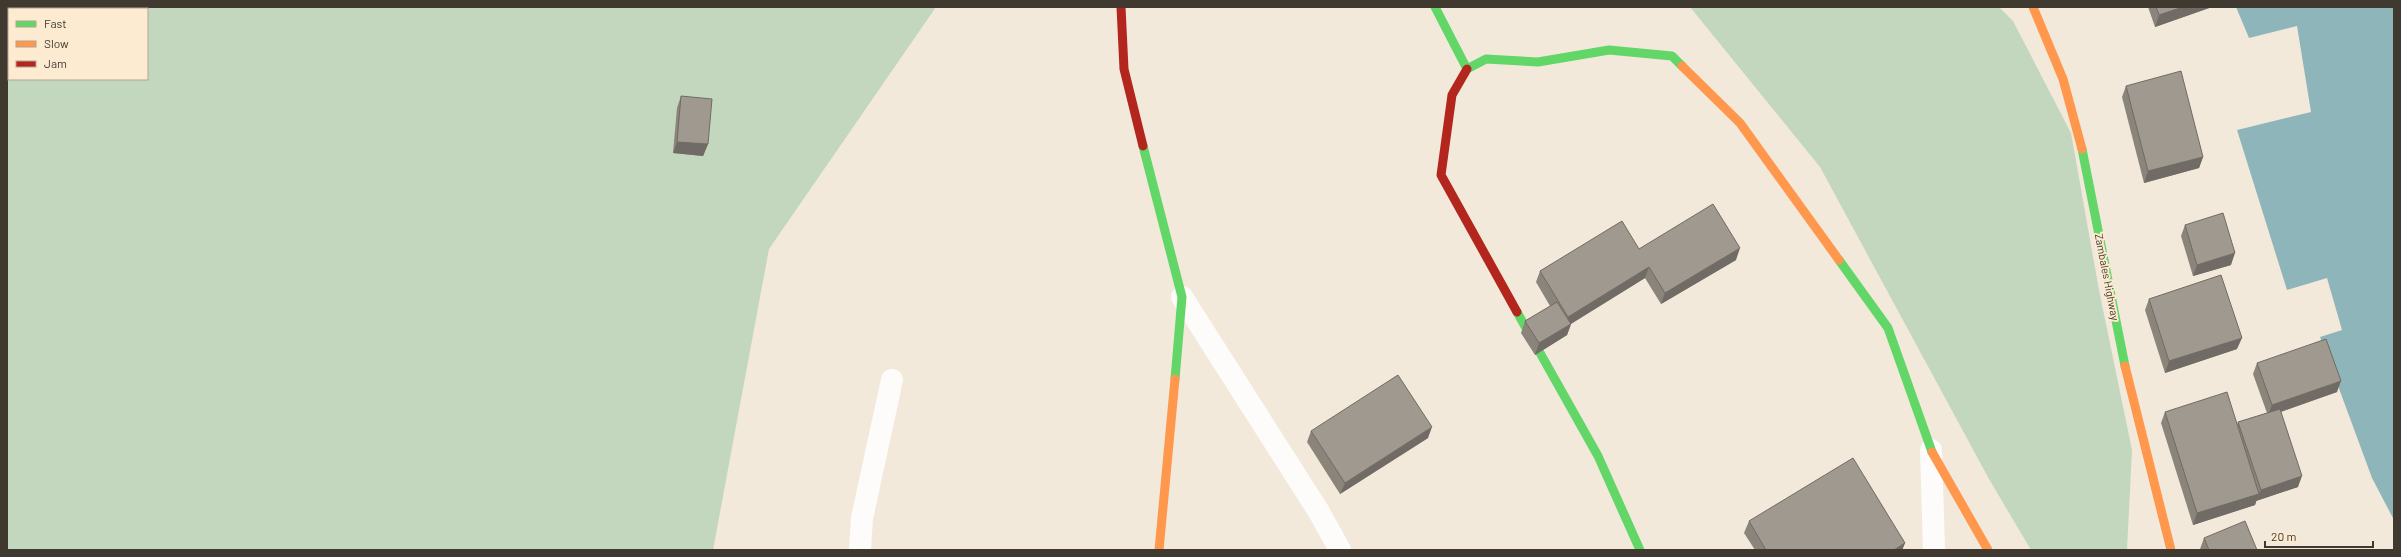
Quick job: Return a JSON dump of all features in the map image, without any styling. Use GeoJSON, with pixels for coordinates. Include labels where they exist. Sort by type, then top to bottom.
{"type":"FeatureCollection","features":[{"type":"Feature","properties":{"kind":"street"},"geometry":{"type":"LineString","coordinates":[[1121,7],[1124,69],[1182,297],[1319,512],[1340,550]]}},
{"type":"Feature","properties":{"kind":"street"},"geometry":{"type":"LineString","coordinates":[[1435,7],[1467,69]]}},
{"type":"Feature","properties":{"kind":"street","name":"Zambales Highway"},"geometry":{"type":"LineString","coordinates":[[2032,7],[2047,35],[2076,119],[2128,385],[2171,550]]}},
{"type":"Feature","properties":{"kind":"street"},"geometry":{"type":"LineString","coordinates":[[1640,550],[1598,456],[1459,210],[1441,175],[1452,95],[1467,69],[1486,59],[1538,62],[1610,50],[1672,56],[1740,123],[1888,328],[1931,450],[1988,550]]}},
{"type":"Feature","properties":{"kind":"street"},"geometry":{"type":"LineString","coordinates":[[1159,550],[1182,297]]}},
{"type":"Feature","properties":{"kind":"street"},"geometry":{"type":"LineString","coordinates":[[860,550],[862,518],[892,380]]}},
{"type":"Feature","properties":{"kind":"street"},"geometry":{"type":"LineString","coordinates":[[1931,450],[1934,550]]}},
{"type":"Feature","properties":{"kind":"green space"},"geometry":{"type":"Polygon","coordinates":[[[7,7],[936,7],[769,249],[713,550],[7,550],[7,7]]]}},
{"type":"Feature","properties":{"kind":"green space"},"geometry":{"type":"Polygon","coordinates":[[[1690,7],[1999,7],[2013,21],[2071,133],[2099,290],[2132,450],[2127,550],[2031,550],[1989,479],[1820,167],[1690,7]]]}},
{"type":"Feature","properties":{"kind":"water"},"geometry":{"type":"Polygon","coordinates":[[[2236,7],[2394,7],[2394,520],[2372,478],[2320,337],[2342,330],[2327,278],[2287,290],[2237,130],[2311,112],[2297,26],[2249,38],[2236,7]]]}},
{"type":"Feature","properties":{"kind":"building"},"geometry":{"type":"Polygon","coordinates":[[[2156,7],[2183,7],[2159,15],[2156,7]]]}},
{"type":"Feature","properties":{"kind":"building"},"geometry":{"type":"Polygon","coordinates":[[[2181,71],[2203,157],[2148,171],[2126,86],[2181,71]]]}},
{"type":"Feature","properties":{"kind":"building"},"geometry":{"type":"Polygon","coordinates":[[[681,96],[712,99],[708,144],[677,142],[681,96]]]}},
{"type":"Feature","properties":{"kind":"building"},"geometry":{"type":"Polygon","coordinates":[[[1713,204],[1740,248],[1665,293],[1649,267],[1568,317],[1540,271],[1622,221],[1639,249],[1713,204]]]}},
{"type":"Feature","properties":{"kind":"building"},"geometry":{"type":"Polygon","coordinates":[[[2223,213],[2235,253],[2197,265],[2185,225],[2223,213]]]}},
{"type":"Feature","properties":{"kind":"building"},"geometry":{"type":"Polygon","coordinates":[[[2221,275],[2242,338],[2169,361],[2149,299],[2221,275]]]}},
{"type":"Feature","properties":{"kind":"building"},"geometry":{"type":"Polygon","coordinates":[[[1557,302],[1571,324],[1539,343],[1525,321],[1557,302]]]}},
{"type":"Feature","properties":{"kind":"building"},"geometry":{"type":"Polygon","coordinates":[[[2326,339],[2341,381],[2272,405],[2257,363],[2326,339]]]}},
{"type":"Feature","properties":{"kind":"building"},"geometry":{"type":"Polygon","coordinates":[[[1398,375],[1432,427],[1345,483],[1311,431],[1398,375]]]}},
{"type":"Feature","properties":{"kind":"building"},"geometry":{"type":"Polygon","coordinates":[[[2227,392],[2259,494],[2197,513],[2165,412],[2227,392]]]}},
{"type":"Feature","properties":{"kind":"building"},"geometry":{"type":"Polygon","coordinates":[[[2280,409],[2302,476],[2261,490],[2238,422],[2280,409]]]}},
{"type":"Feature","properties":{"kind":"building"},"geometry":{"type":"Polygon","coordinates":[[[1853,458],[1905,543],[1894,550],[1766,550],[1749,521],[1853,458]]]}},
{"type":"Feature","properties":{"kind":"building"},"geometry":{"type":"Polygon","coordinates":[[[2245,521],[2257,550],[2209,550],[2204,538],[2245,521]]]}},
{"type":"Feature","properties":{"kind":"traffic: fast"},"geometry":{"type":"LineString","coordinates":[[1435,7],[1467,69],[1486,59],[1538,62],[1609,50],[1672,56],[1682,66]]}},
{"type":"Feature","properties":{"kind":"traffic: fast"},"geometry":{"type":"LineString","coordinates":[[1143,146],[1182,297],[1175,379]]}},
{"type":"Feature","properties":{"kind":"traffic: fast"},"geometry":{"type":"LineString","coordinates":[[2082,149],[2125,366]]}},
{"type":"Feature","properties":{"kind":"traffic: fast"},"geometry":{"type":"LineString","coordinates":[[1839,260],[1888,328],[1932,452]]}},
{"type":"Feature","properties":{"kind":"traffic: fast"},"geometry":{"type":"LineString","coordinates":[[1517,312],[1598,456],[1640,550]]}},
{"type":"Feature","properties":{"kind":"traffic: slow"},"geometry":{"type":"LineString","coordinates":[[2033,7],[2063,79],[2082,149]]}},
{"type":"Feature","properties":{"kind":"traffic: slow"},"geometry":{"type":"LineString","coordinates":[[1682,66],[1740,123],[1839,260]]}},
{"type":"Feature","properties":{"kind":"traffic: slow"},"geometry":{"type":"LineString","coordinates":[[2125,366],[2171,550]]}},
{"type":"Feature","properties":{"kind":"traffic: slow"},"geometry":{"type":"LineString","coordinates":[[1159,550],[1175,379]]}},
{"type":"Feature","properties":{"kind":"traffic: slow"},"geometry":{"type":"LineString","coordinates":[[1932,452],[1988,550]]}},
{"type":"Feature","properties":{"kind":"traffic: jam"},"geometry":{"type":"LineString","coordinates":[[1121,7],[1124,69],[1143,146]]}},
{"type":"Feature","properties":{"kind":"traffic: jam"},"geometry":{"type":"LineString","coordinates":[[1467,69],[1452,95],[1441,175],[1517,312]]}}]}
